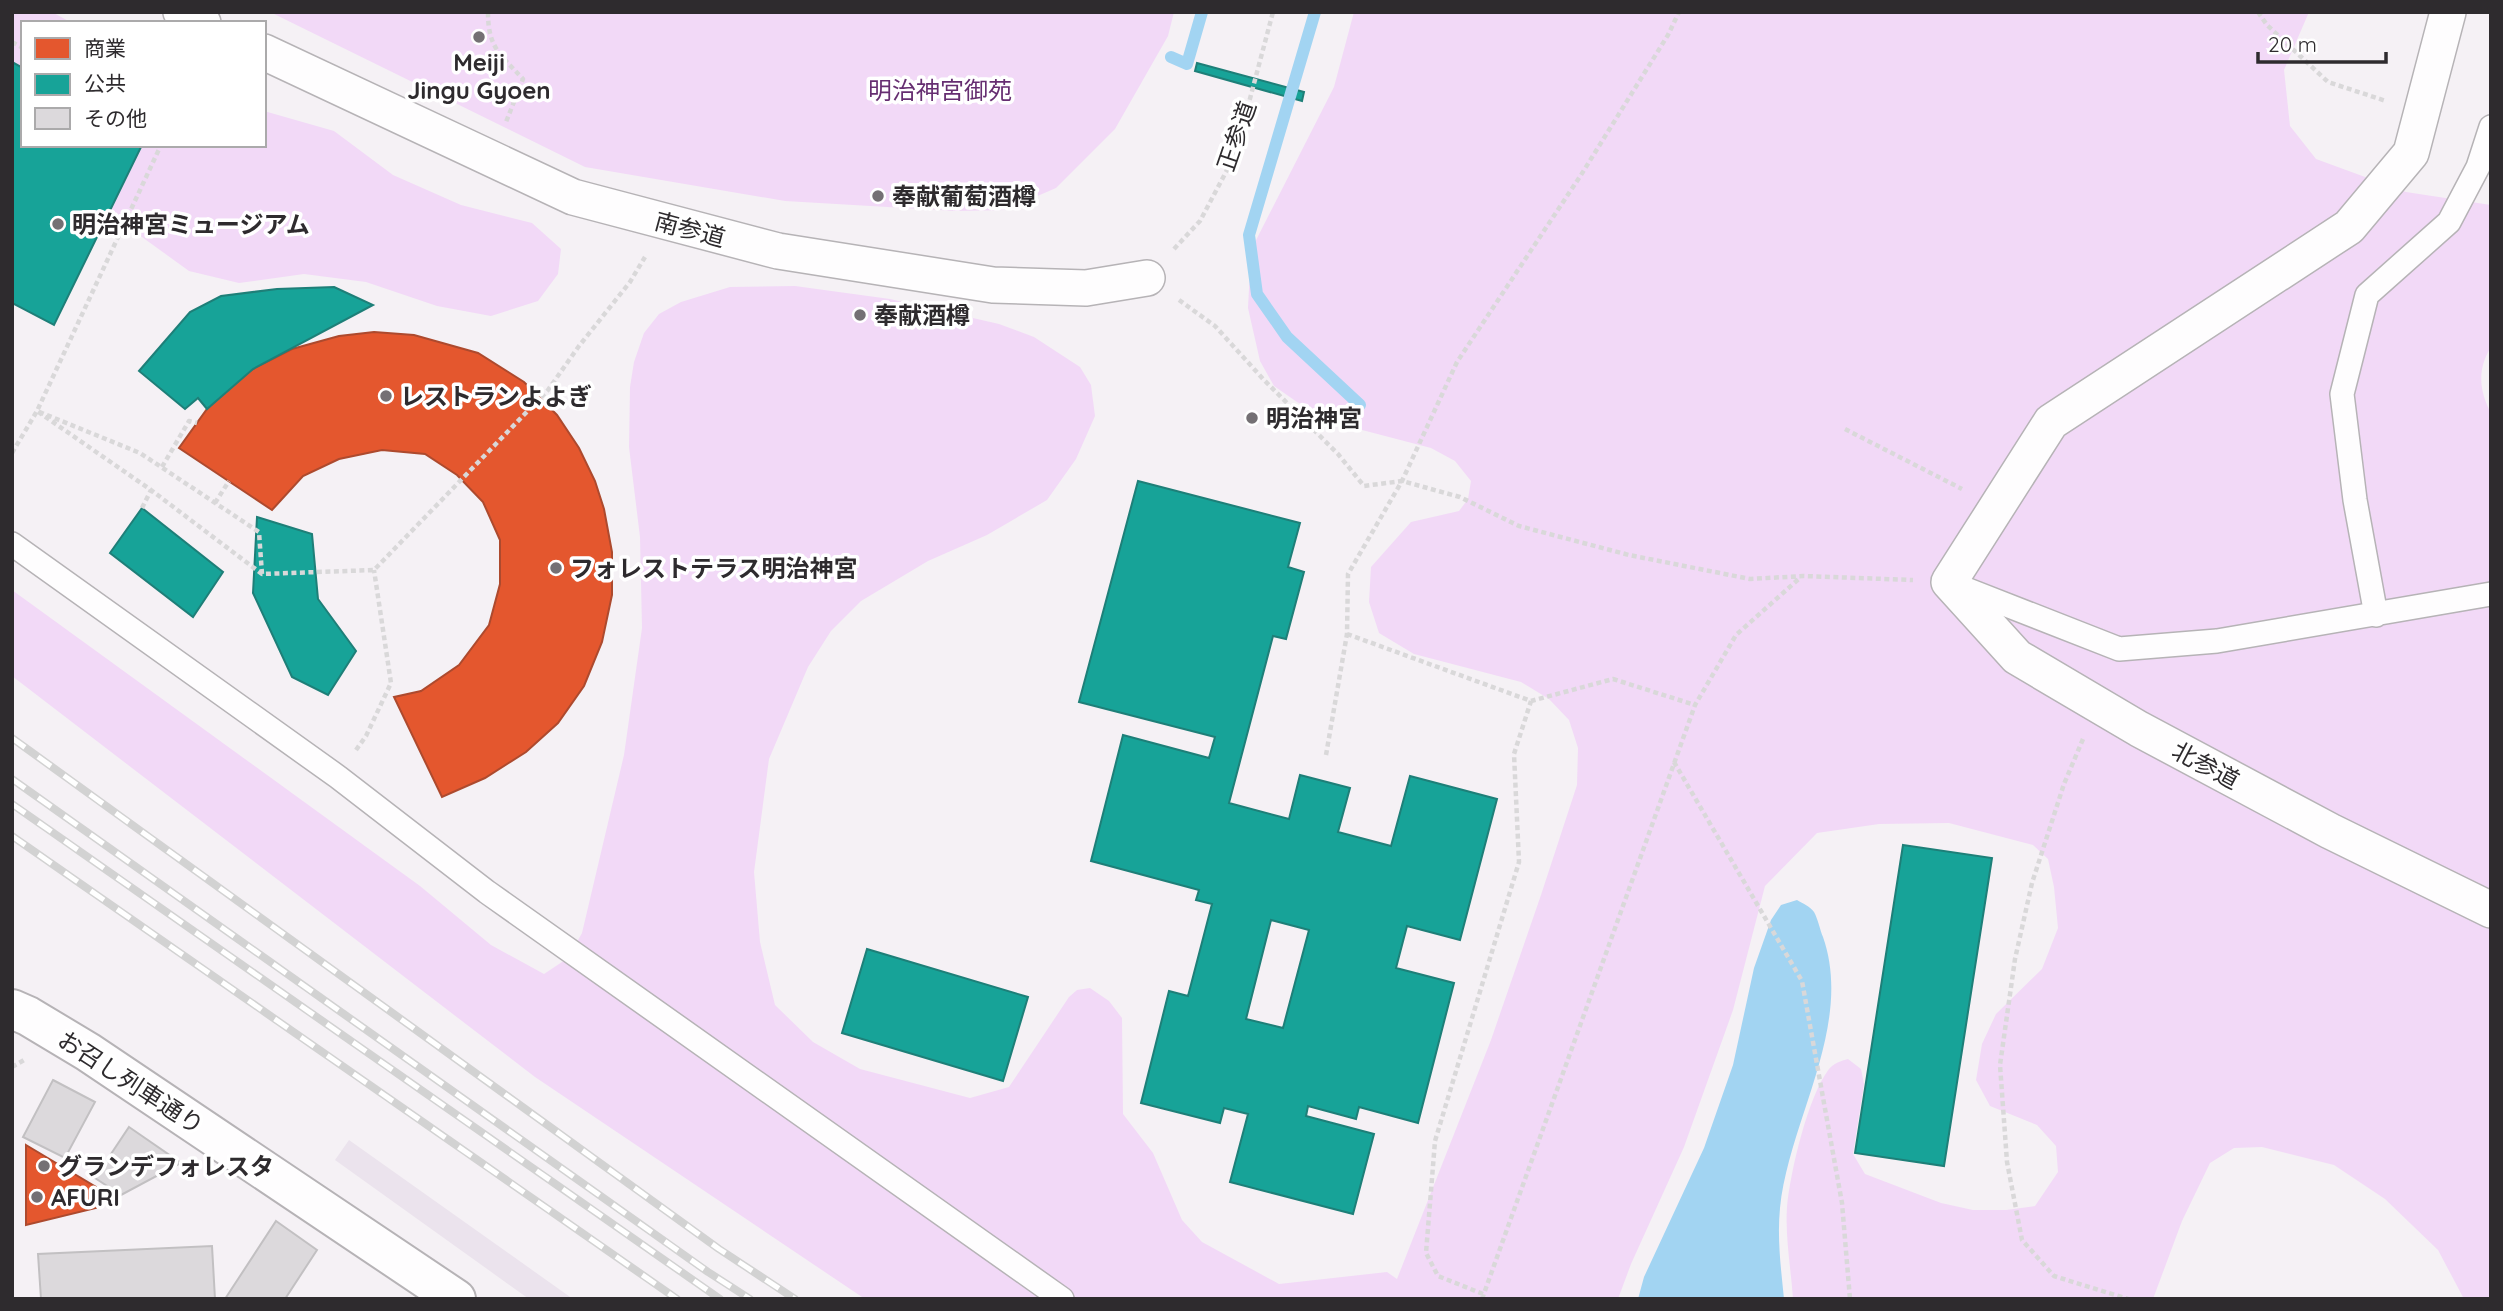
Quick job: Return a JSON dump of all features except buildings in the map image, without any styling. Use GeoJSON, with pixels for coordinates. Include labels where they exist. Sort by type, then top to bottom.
{"type":"FeatureCollection","features":[{"type":"Feature","properties":{"kind":"street"},"geometry":{"type":"LineString","coordinates":[[181,12],[199,21]]}},
{"type":"Feature","properties":{"kind":"street"},"geometry":{"type":"LineString","coordinates":[[1949,582],[2051,422],[2348,227],[2411,153],[2448,12]]}},
{"type":"Feature","properties":{"kind":"street","name":"南参道"},"geometry":{"type":"LineString","coordinates":[[266,52],[573,197],[665,223],[778,251],[993,285],[1086,288],[1147,278]]}},
{"type":"Feature","properties":{"kind":"street","name":"北参道"},"geometry":{"type":"LineString","coordinates":[[1949,582],[2017,657],[2098,705],[2330,831],[2491,910]]}},
{"type":"Feature","properties":{"kind":"street","name":"お召し列車通り"},"geometry":{"type":"LineString","coordinates":[[12,1009],[88,1052],[456,1299]]}},
{"type":"Feature","properties":{"kind":"lane"},"geometry":{"type":"LineString","coordinates":[[2376,615],[2355,500],[2342,394],[2367,295],[2449,222],[2478,167],[2491,127]]}},
{"type":"Feature","properties":{"kind":"lane"},"geometry":{"type":"LineString","coordinates":[[12,544],[338,777],[487,892],[1062,1299]]}},
{"type":"Feature","properties":{"kind":"lane"},"geometry":{"type":"LineString","coordinates":[[1949,582],[2119,649],[2217,641],[2491,594]]}},
{"type":"Feature","properties":{"kind":"path"},"geometry":{"type":"LineString","coordinates":[[488,12],[488,33],[496,50],[523,79]]}},
{"type":"Feature","properties":{"kind":"path","name":"正参道"},"geometry":{"type":"LineString","coordinates":[[1147,278],[1200,221],[1235,155],[1273,12]]}},
{"type":"Feature","properties":{"kind":"path"},"geometry":{"type":"LineString","coordinates":[[1326,755],[1347,634],[1348,574],[1402,481],[1457,362],[1581,176],[1668,35],[1679,12]]}},
{"type":"Feature","properties":{"kind":"path"},"geometry":{"type":"LineString","coordinates":[[2258,12],[2267,25],[2328,82],[2423,113]]}},
{"type":"Feature","properties":{"kind":"path"},"geometry":{"type":"LineString","coordinates":[[12,453],[37,411],[160,147]]}},
{"type":"Feature","properties":{"kind":"path"},"geometry":{"type":"LineString","coordinates":[[37,411],[152,490],[262,574],[374,570],[548,390],[630,282],[665,223]]}},
{"type":"Feature","properties":{"kind":"path"},"geometry":{"type":"LineString","coordinates":[[1147,278],[1215,326],[1338,454],[1364,486],[1402,481],[1460,497],[1519,526],[1629,555],[1750,579],[1802,576],[1949,582]]}},
{"type":"Feature","properties":{"kind":"path"},"geometry":{"type":"LineString","coordinates":[[37,411],[140,453],[259,532],[262,574]]}},
{"type":"Feature","properties":{"kind":"path"},"geometry":{"type":"LineString","coordinates":[[162,467],[189,421],[197,423]]}},
{"type":"Feature","properties":{"kind":"path"},"geometry":{"type":"LineString","coordinates":[[1845,429],[1997,507]]}},
{"type":"Feature","properties":{"kind":"path"},"geometry":{"type":"LineString","coordinates":[[215,503],[229,481]]}},
{"type":"Feature","properties":{"kind":"path"},"geometry":{"type":"LineString","coordinates":[[142,508],[152,490]]}},
{"type":"Feature","properties":{"kind":"path"},"geometry":{"type":"LineString","coordinates":[[338,777],[366,736],[391,682],[374,570]]}},
{"type":"Feature","properties":{"kind":"path"},"geometry":{"type":"LineString","coordinates":[[1531,701],[1514,754],[1519,862],[1435,1141],[1426,1253],[1438,1276],[1483,1297],[1695,705],[1736,635],[1802,576]]}},
{"type":"Feature","properties":{"kind":"path"},"geometry":{"type":"LineString","coordinates":[[1347,634],[1531,701],[1612,678],[1695,705]]}},
{"type":"Feature","properties":{"kind":"path"},"geometry":{"type":"LineString","coordinates":[[2098,705],[2064,784],[2032,883],[2015,958],[2000,1065],[2007,1161],[2022,1240],[2054,1276],[2128,1299]]}},
{"type":"Feature","properties":{"kind":"path"},"geometry":{"type":"LineString","coordinates":[[1674,762],[1802,981],[1842,1203],[1850,1299]]}},
{"type":"Feature","properties":{"kind":"shaded area"},"geometry":{"type":"Polygon","coordinates":[[[349,1140],[573,1299],[529,1299],[335,1160],[349,1140]]]}},
{"type":"Feature","properties":{"kind":"green space"},"geometry":{"type":"Polygon","coordinates":[[[12,12],[52,12],[68,21],[21,21],[21,147],[266,147],[266,112],[334,131],[393,175],[461,205],[532,223],[561,249],[558,274],[538,301],[491,316],[437,306],[366,282],[304,274],[239,283],[189,271],[12,143],[12,12]]]}},
{"type":"Feature","properties":{"kind":"green space","name":"明治神宮御苑"},"geometry":{"type":"Polygon","coordinates":[[[270,12],[1174,12],[1168,36],[1115,129],[1056,188],[1005,210],[956,211],[785,201],[585,167],[270,12]]]}},
{"type":"Feature","properties":{"kind":"green space"},"geometry":{"type":"Polygon","coordinates":[[[1354,12],[2309,12],[2284,70],[2290,126],[2316,159],[2406,192],[2491,205],[2491,347],[2483,363],[2481,380],[2491,413],[2491,1299],[2464,1299],[2438,1250],[2385,1199],[2334,1165],[2262,1147],[2234,1148],[2210,1163],[2182,1221],[2153,1299],[1793,1299],[1787,1241],[1787,1207],[1792,1175],[1801,1135],[1814,1097],[1829,1069],[1838,1062],[1848,1059],[1861,1069],[1864,1084],[1853,1154],[1865,1174],[1941,1203],[1973,1210],[2006,1210],[2035,1206],[2058,1172],[2056,1146],[2037,1125],[1990,1106],[1976,1080],[1982,1044],[1996,1014],[2042,969],[2058,928],[2048,859],[2033,845],[1949,823],[1879,824],[1817,833],[1765,886],[1733,1010],[1684,1147],[1618,1299],[865,1299],[535,1077],[12,676],[12,590],[420,886],[491,945],[544,974],[568,958],[582,933],[624,755],[642,628],[640,537],[629,447],[630,387],[634,362],[644,333],[659,314],[681,302],[730,287],[795,286],[890,299],[999,324],[1034,337],[1080,367],[1091,385],[1095,416],[1076,459],[1047,500],[987,535],[928,561],[861,601],[831,631],[808,667],[769,759],[754,872],[760,942],[775,1005],[813,1042],[860,1069],[970,1098],[1009,1087],[1069,997],[1077,990],[1090,988],[1109,1001],[1122,1018],[1123,1114],[1153,1153],[1182,1220],[1202,1242],[1279,1284],[1387,1272],[1397,1279],[1491,1040],[1541,895],[1577,785],[1578,748],[1569,720],[1549,699],[1521,682],[1414,654],[1379,633],[1369,602],[1371,567],[1411,522],[1459,511],[1468,499],[1471,481],[1455,461],[1431,448],[1343,425],[1297,402],[1274,386],[1260,361],[1248,308],[1251,250],[1334,87],[1354,12]]]}},
{"type":"Feature","properties":{"kind":"water"},"geometry":{"type":"Polygon","coordinates":[[[1797,900],[1814,912],[1823,937],[1830,971],[1831,1005],[1825,1039],[1795,1141],[1780,1208],[1779,1242],[1784,1299],[1638,1299],[1644,1277],[1704,1148],[1733,1065],[1754,968],[1771,920],[1781,905],[1797,900]]]}},
{"type":"Feature","properties":{"kind":"waterway"},"geometry":{"type":"LineString","coordinates":[[1171,57],[1187,64],[1202,12]]}},
{"type":"Feature","properties":{"kind":"waterway"},"geometry":{"type":"LineString","coordinates":[[1315,12],[1249,235],[1257,294],[1287,337],[1360,405]]}},
{"type":"Feature","properties":{"kind":"railway"},"geometry":{"type":"LineString","coordinates":[[12,738],[719,1249],[795,1299]]}},
{"type":"Feature","properties":{"kind":"railway"},"geometry":{"type":"LineString","coordinates":[[12,779],[708,1272],[750,1299]]}},
{"type":"Feature","properties":{"kind":"railway"},"geometry":{"type":"LineString","coordinates":[[12,804],[720,1299]]}},
{"type":"Feature","properties":{"kind":"railway"},"geometry":{"type":"LineString","coordinates":[[12,836],[677,1299]]}},
{"type":"Feature","properties":{"kind":"place","name":"Meiji Jingu Gyoen"},"geometry":{"type":"Point","coordinates":[479,37]}},
{"type":"Feature","properties":{"kind":"place","name":"奉献葡萄酒樽"},"geometry":{"type":"Point","coordinates":[878,196]}},
{"type":"Feature","properties":{"kind":"place","name":"明治神宮ミュージアム"},"geometry":{"type":"Point","coordinates":[58,224]}},
{"type":"Feature","properties":{"kind":"place","name":"奉献酒樽"},"geometry":{"type":"Point","coordinates":[860,315]}},
{"type":"Feature","properties":{"kind":"place","name":"レストランよよぎ"},"geometry":{"type":"Point","coordinates":[386,396]}},
{"type":"Feature","properties":{"kind":"place","name":"明治神宮"},"geometry":{"type":"Point","coordinates":[1252,418]}},
{"type":"Feature","properties":{"kind":"place","name":"フォレストテラス明治神宮"},"geometry":{"type":"Point","coordinates":[556,568]}},
{"type":"Feature","properties":{"kind":"place","name":"グランデフォレスタ"},"geometry":{"type":"Point","coordinates":[44,1166]}},
{"type":"Feature","properties":{"kind":"place","name":"AFURI"},"geometry":{"type":"Point","coordinates":[37,1197]}}]}
